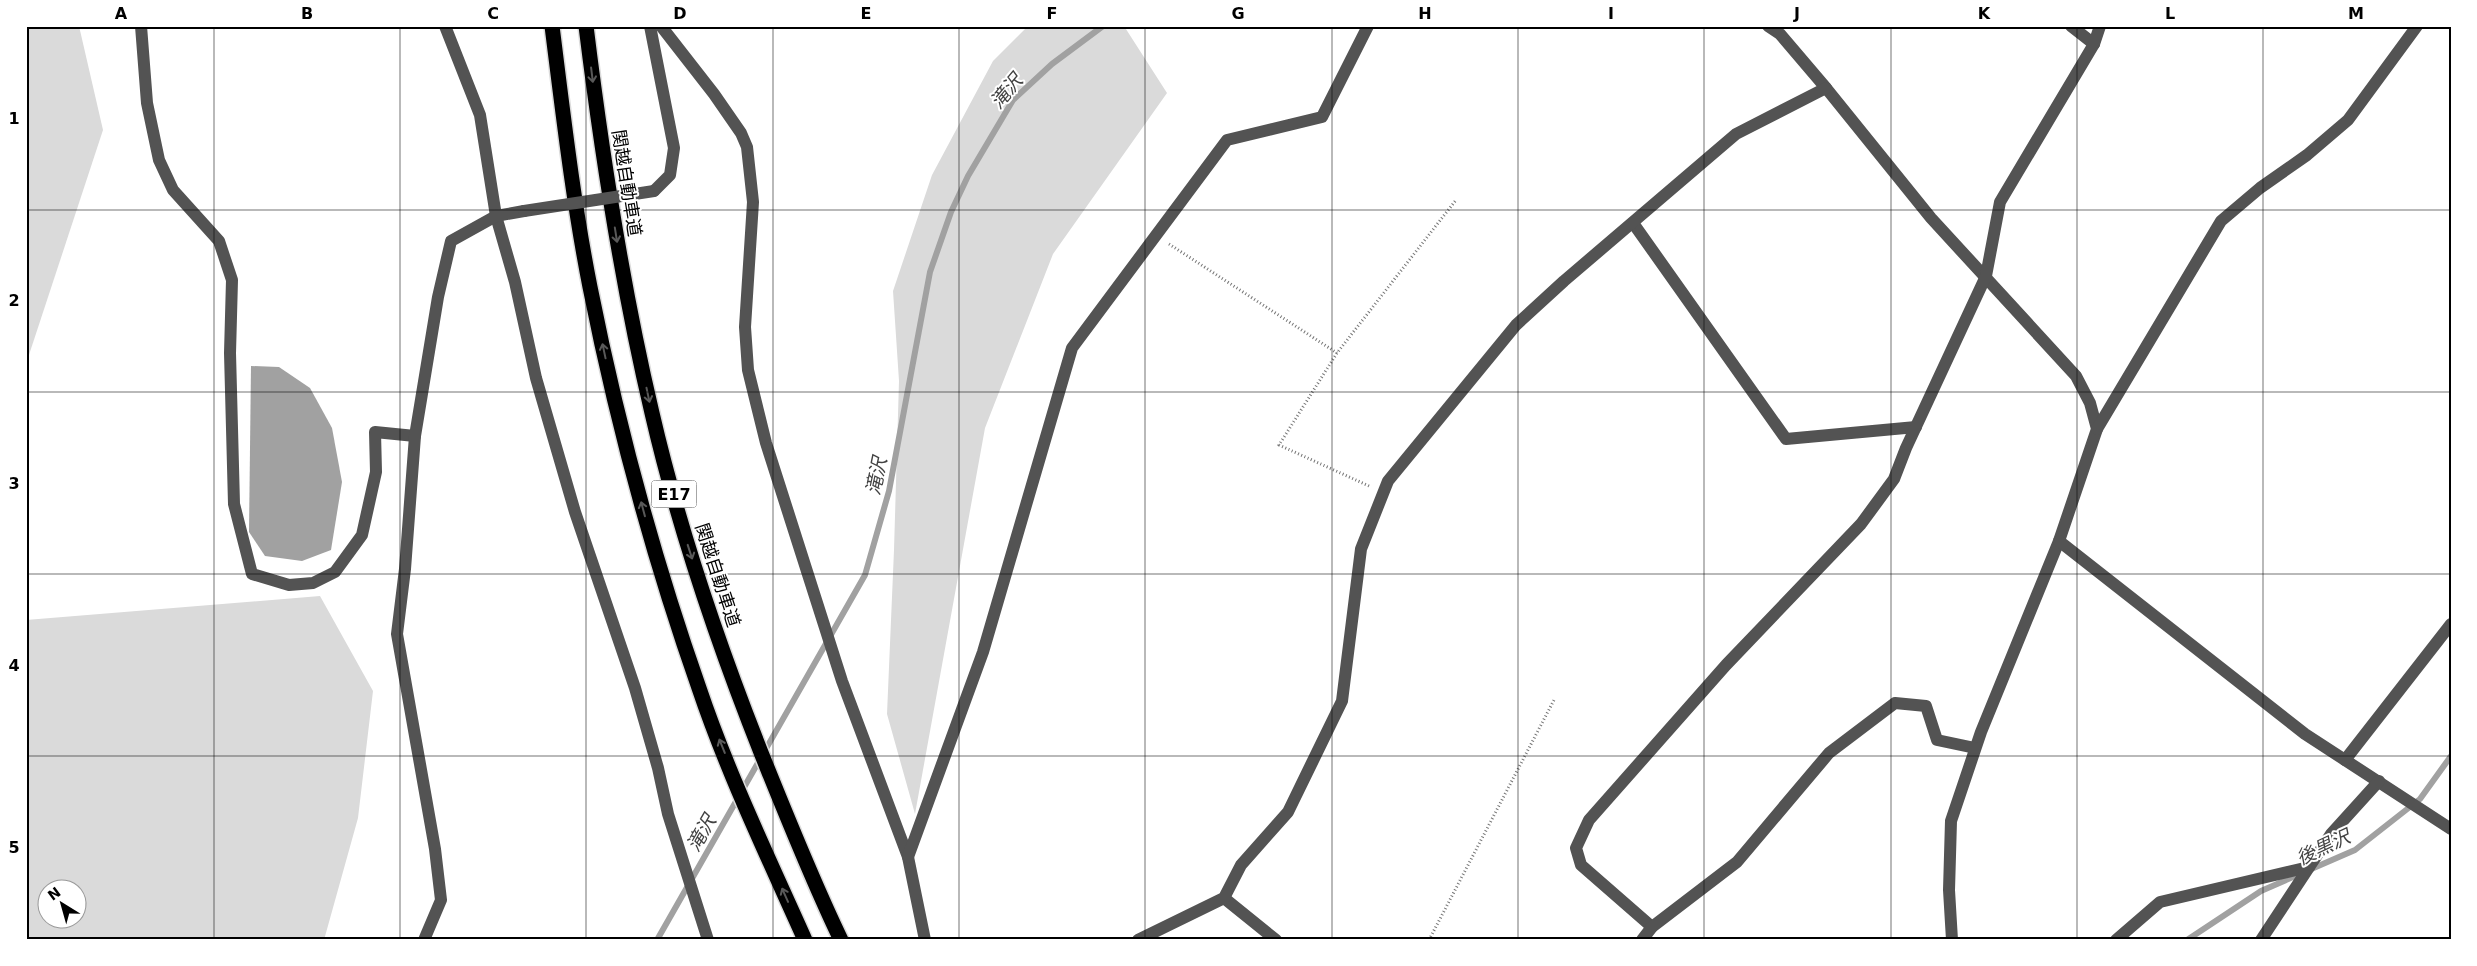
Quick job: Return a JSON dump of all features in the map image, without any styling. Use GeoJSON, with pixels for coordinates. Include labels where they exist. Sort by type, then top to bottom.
{"type":"FeatureCollection","features":[{"type":"Feature","properties":{"kind":"highway","name":"E17"},"geometry":{"type":"LineString","coordinates":[[552,26],[568,147],[590,285],[619,421],[656,556],[699,690],[751,818],[805,940]]}},
{"type":"Feature","properties":{"kind":"highway","name":"関越自動車道"},"geometry":{"type":"LineString","coordinates":[[586,26],[600,137],[623,277],[652,414],[685,536],[731,675],[779,799],[842,940]]}},
{"type":"Feature","properties":{"kind":"street"},"geometry":{"type":"LineString","coordinates":[[141,26],[147,103],[159,160],[173,190],[219,241],[232,280],[230,353],[234,504],[252,574],[289,586],[313,583],[335,572],[362,535],[376,472],[375,432],[415,436]]}},
{"type":"Feature","properties":{"kind":"street"},"geometry":{"type":"LineString","coordinates":[[445,26],[480,115],[496,216],[515,282],[536,378],[572,503],[635,688],[658,768],[668,814],[708,940]]}},
{"type":"Feature","properties":{"kind":"street"},"geometry":{"type":"LineString","coordinates":[[424,940],[441,900],[435,849],[397,634],[405,569],[415,436],[438,297],[451,241],[496,216],[654,191],[670,175],[674,148],[650,26]]}},
{"type":"Feature","properties":{"kind":"street"},"geometry":{"type":"LineString","coordinates":[[661,26],[714,94],[741,133],[747,147],[753,202],[745,327],[748,370],[766,443],[842,682],[908,857],[924,940]]}},
{"type":"Feature","properties":{"kind":"street"},"geometry":{"type":"LineString","coordinates":[[908,857],[982,652],[1072,348],[1227,140],[1322,117],[1368,26]]}},
{"type":"Feature","properties":{"kind":"street"},"geometry":{"type":"LineString","coordinates":[[1768,26],[1780,34],[1826,88],[1930,218],[1986,276],[2076,376],[2090,403],[2097,430]]}},
{"type":"Feature","properties":{"kind":"street"},"geometry":{"type":"LineString","coordinates":[[2071,26],[2094,44]]}},
{"type":"Feature","properties":{"kind":"street"},"geometry":{"type":"LineString","coordinates":[[1652,927],[1581,865],[1576,848],[1589,820],[1726,665],[1860,524],[1894,479],[1986,276],[2000,202],[2094,44],[2100,26]]}},
{"type":"Feature","properties":{"kind":"street"},"geometry":{"type":"LineString","coordinates":[[1952,940],[1949,890],[1950,821],[1975,748],[2059,541],[2097,430],[2220,221],[2260,188],[2307,155],[2348,120],[2417,26]]}},
{"type":"Feature","properties":{"kind":"street"},"geometry":{"type":"LineString","coordinates":[[1138,940],[1224,898],[1241,865],[1288,812],[1342,701],[1361,549],[1388,481],[1516,325],[1564,281],[1736,134],[1826,88]]}},
{"type":"Feature","properties":{"kind":"street"},"geometry":{"type":"LineString","coordinates":[[1633,223],[1786,438],[1916,427]]}},
{"type":"Feature","properties":{"kind":"street"},"geometry":{"type":"LineString","coordinates":[[2059,541],[2305,734],[2451,829]]}},
{"type":"Feature","properties":{"kind":"street"},"geometry":{"type":"LineString","coordinates":[[2345,760],[2451,624]]}},
{"type":"Feature","properties":{"kind":"street"},"geometry":{"type":"LineString","coordinates":[[1642,940],[1652,927],[1737,862],[1829,753],[1895,703],[1926,706],[1937,740],[1975,748]]}},
{"type":"Feature","properties":{"kind":"street"},"geometry":{"type":"LineString","coordinates":[[2261,940],[2331,834],[2379,781]]}},
{"type":"Feature","properties":{"kind":"street"},"geometry":{"type":"LineString","coordinates":[[2116,940],[2160,902],[2309,867]]}},
{"type":"Feature","properties":{"kind":"street"},"geometry":{"type":"LineString","coordinates":[[1224,898],[1276,940]]}},
{"type":"Feature","properties":{"kind":"path"},"geometry":{"type":"LineString","coordinates":[[1384,493],[1279,445],[1337,353],[1456,200]]}},
{"type":"Feature","properties":{"kind":"path"},"geometry":{"type":"LineString","coordinates":[[1156,235],[1337,353]]}},
{"type":"Feature","properties":{"kind":"path"},"geometry":{"type":"LineString","coordinates":[[1430,940],[1554,700]]}},
{"type":"Feature","properties":{"kind":"shaded area"},"geometry":{"type":"Polygon","coordinates":[[[26,26],[79,26],[103,130],[26,364],[26,26]]]}},
{"type":"Feature","properties":{"kind":"shaded area"},"geometry":{"type":"Polygon","coordinates":[[[1028,26],[1124,26],[1167,93],[1053,254],[985,428],[915,814],[887,714],[899,381],[893,291],[932,175],[993,61],[1028,26]]]}},
{"type":"Feature","properties":{"kind":"shaded area"},"geometry":{"type":"Polygon","coordinates":[[[251,366],[279,367],[310,388],[332,428],[342,482],[331,550],[302,561],[265,556],[249,532],[251,366]]]}},
{"type":"Feature","properties":{"kind":"shaded area"},"geometry":{"type":"Polygon","coordinates":[[[320,596],[373,691],[358,818],[324,940],[26,940],[26,620],[320,596]]]}},
{"type":"Feature","properties":{"kind":"waterway","name":"滝沢"},"geometry":{"type":"LineString","coordinates":[[657,940],[865,575],[889,491],[930,272],[951,212],[968,176],[1013,100],[1052,64],[1103,26]]}},
{"type":"Feature","properties":{"kind":"waterway","name":"後黒沢"},"geometry":{"type":"LineString","coordinates":[[2187,940],[2261,891],[2355,850],[2420,799],[2451,756]]}}]}
